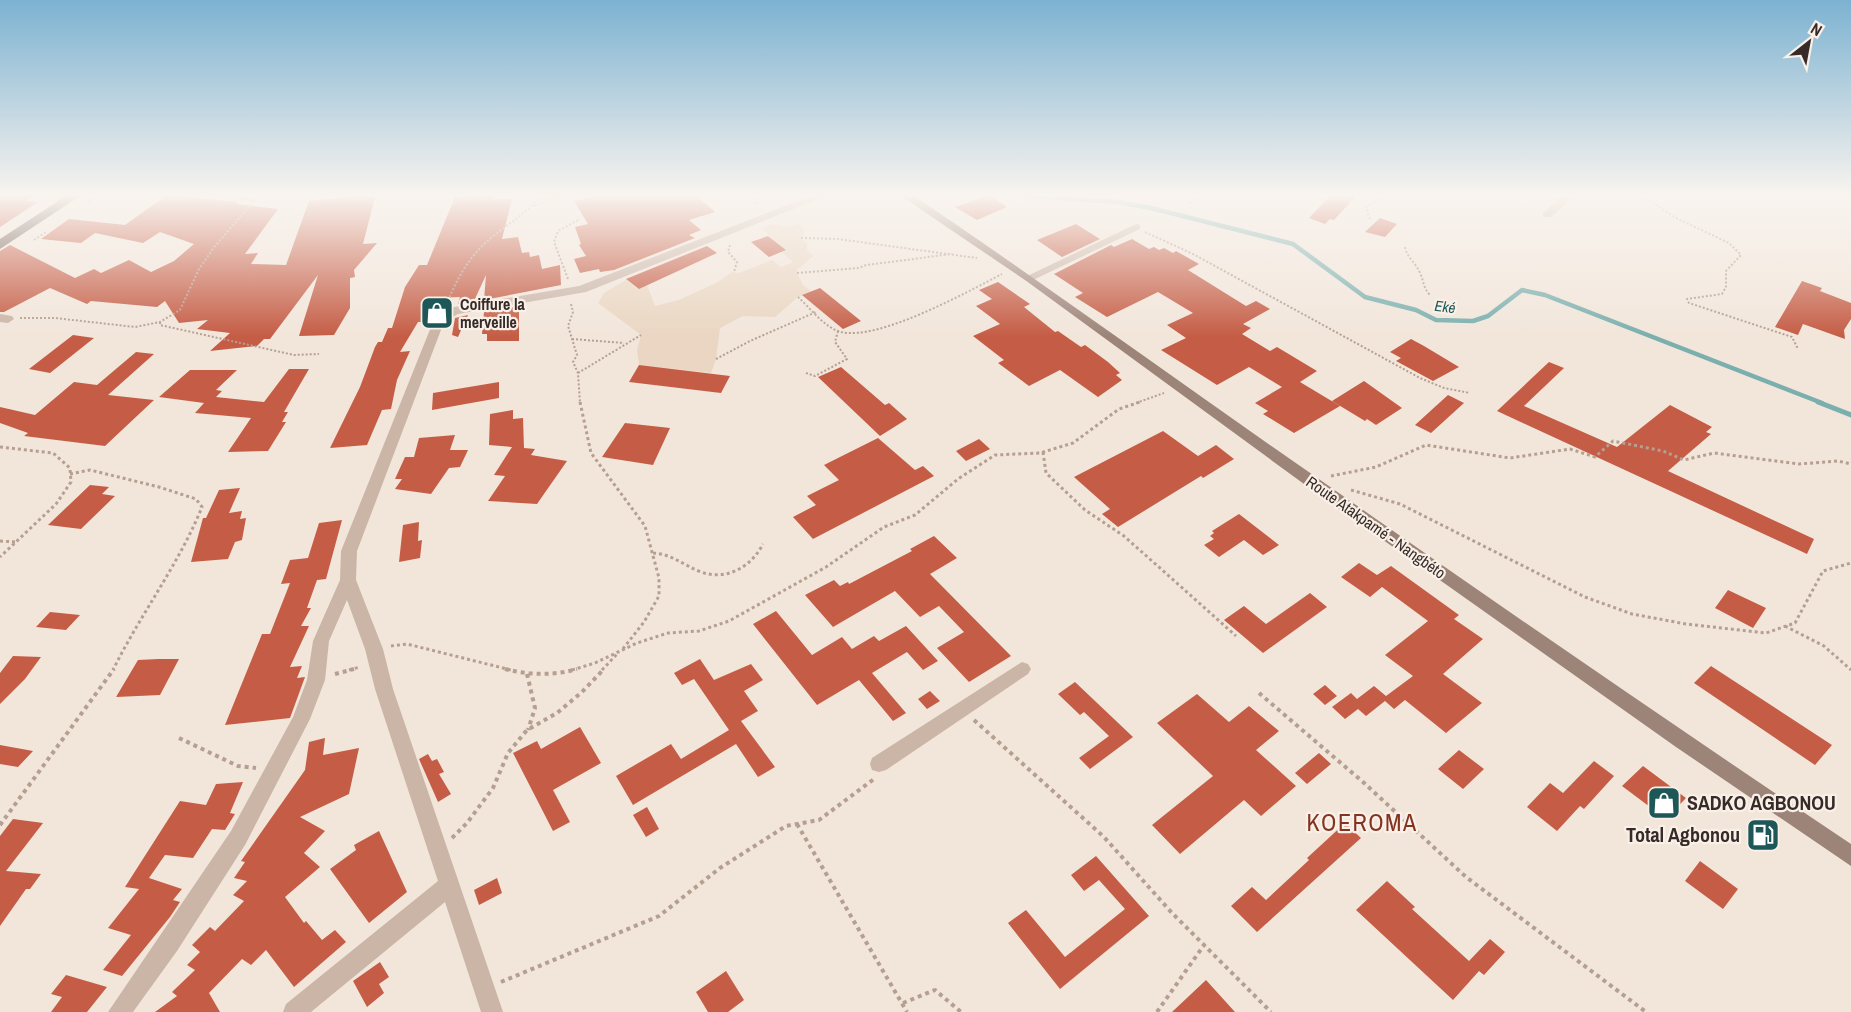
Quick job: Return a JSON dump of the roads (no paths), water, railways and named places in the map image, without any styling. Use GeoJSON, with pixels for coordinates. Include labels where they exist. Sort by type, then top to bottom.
{"type":"FeatureCollection","features":[{"type":"Feature","properties":{"kind":"main road","name":"Route Atakpamé - Nangbéto"},"geometry":{"type":"LineString","coordinates":[[974,241],[1029,278],[1314,484],[1672,735],[1851,856]]}},
{"type":"Feature","properties":{"kind":"street"},"geometry":{"type":"LineString","coordinates":[[119,1012],[169,943],[238,838],[301,719],[316,680],[321,641],[348,580],[349,551],[439,320],[454,311],[582,290],[703,241]]}},
{"type":"Feature","properties":{"kind":"street"},"geometry":{"type":"LineString","coordinates":[[1029,278],[1106,241]]}},
{"type":"Feature","properties":{"kind":"street"},"geometry":{"type":"LineString","coordinates":[[348,580],[376,655],[438,852],[492,1012]]}},
{"type":"Feature","properties":{"kind":"street"},"geometry":{"type":"LineString","coordinates":[[879,764],[1022,669]]}},
{"type":"Feature","properties":{"kind":"street"},"geometry":{"type":"LineString","coordinates":[[294,1012],[449,885]]}},
{"type":"Feature","properties":{"kind":"waterway","name":"Eké"},"geometry":{"type":"LineString","coordinates":[[1282,241],[1293,244],[1365,297],[1416,310],[1436,320],[1473,321],[1488,316],[1522,290],[1545,295],[1822,403]]}},
{"type":"Feature","properties":{"kind":"waterway","name":"Eké"},"geometry":{"type":"LineString","coordinates":[[1818,402],[1851,415]]}},
{"type":"Feature","properties":{"kind":"place","name":"Coiffure la merveille"},"geometry":{"type":"Point","coordinates":[437,313]}},
{"type":"Feature","properties":{"kind":"place","name":"SADKO AGBONOU"},"geometry":{"type":"Point","coordinates":[1664,803]}},
{"type":"Feature","properties":{"kind":"place","name":"Total Agbonou"},"geometry":{"type":"Point","coordinates":[1763,835]}},
{"type":"Feature","properties":{"kind":"district","name":"KOEROMA"},"geometry":{"type":"Point","coordinates":[1362,823]}}]}
